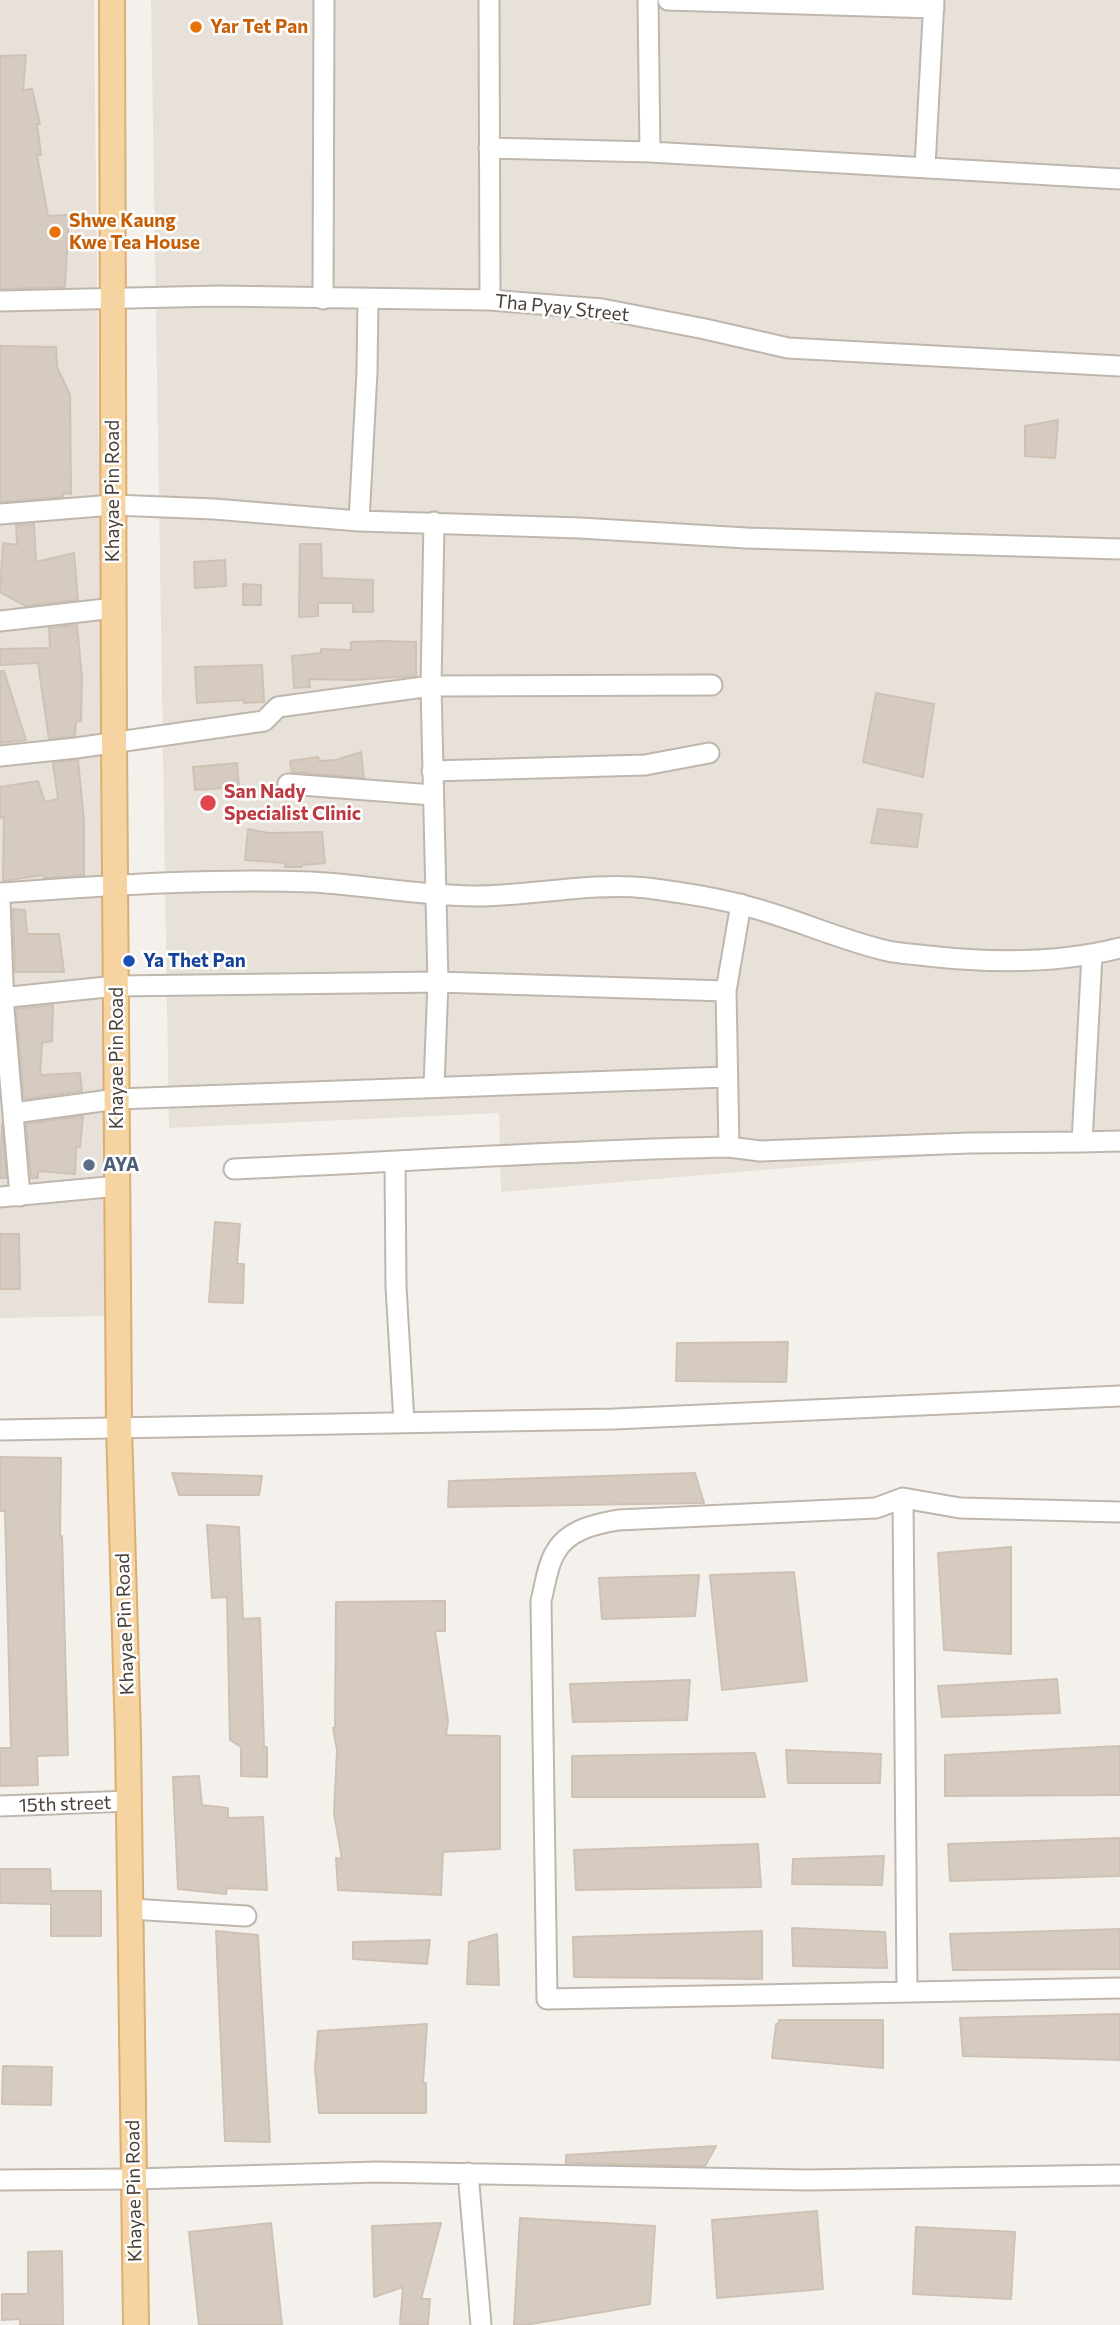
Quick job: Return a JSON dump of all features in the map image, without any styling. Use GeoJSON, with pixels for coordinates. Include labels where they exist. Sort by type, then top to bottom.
{"type":"FeatureCollection","features":[{"type":"Feature","properties":{"kind":"main road","name":"Khayae Pin Road"},"geometry":{"type":"LineString","coordinates":[[112,0],[119,1427],[129,1801],[136,2325]]}},
{"type":"Feature","properties":{"kind":"street"},"geometry":{"type":"LineString","coordinates":[[323,299],[324,0]]}},
{"type":"Feature","properties":{"kind":"street"},"geometry":{"type":"LineString","coordinates":[[489,0],[490,300]]}},
{"type":"Feature","properties":{"kind":"street"},"geometry":{"type":"LineString","coordinates":[[648,0],[650,152]]}},
{"type":"Feature","properties":{"kind":"street"},"geometry":{"type":"LineString","coordinates":[[668,0],[934,4],[925,166]]}},
{"type":"Feature","properties":{"kind":"street"},"geometry":{"type":"LineString","coordinates":[[489,148],[650,152],[1120,178]]}},
{"type":"Feature","properties":{"kind":"street","name":"Tha Pyay Street"},"geometry":{"type":"LineString","coordinates":[[0,300],[218,296],[490,300],[602,309],[788,348],[1120,366]]}},
{"type":"Feature","properties":{"kind":"street"},"geometry":{"type":"LineString","coordinates":[[359,521],[368,299]]}},
{"type":"Feature","properties":{"kind":"street"},"geometry":{"type":"LineString","coordinates":[[0,514],[113,505],[214,509],[359,521],[580,528],[746,538],[1120,549]]}},
{"type":"Feature","properties":{"kind":"street"},"geometry":{"type":"LineString","coordinates":[[434,522],[431,686],[438,982],[434,1086]]}},
{"type":"Feature","properties":{"kind":"street"},"geometry":{"type":"LineString","coordinates":[[0,621],[114,608]]}},
{"type":"Feature","properties":{"kind":"street"},"geometry":{"type":"LineString","coordinates":[[0,756],[264,721],[278,708],[431,686],[712,685]]}},
{"type":"Feature","properties":{"kind":"street"},"geometry":{"type":"LineString","coordinates":[[432,771],[645,765],[709,753]]}},
{"type":"Feature","properties":{"kind":"street"},"geometry":{"type":"LineString","coordinates":[[288,785],[433,795]]}},
{"type":"Feature","properties":{"kind":"street"},"geometry":{"type":"LineString","coordinates":[[0,893],[115,885],[312,883],[480,896],[579,888],[644,888],[741,904],[889,951],[954,959],[1025,961],[1092,955],[1120,948]]}},
{"type":"Feature","properties":{"kind":"street"},"geometry":{"type":"LineString","coordinates":[[0,902],[2,998],[20,1196]]}},
{"type":"Feature","properties":{"kind":"street"},"geometry":{"type":"LineString","coordinates":[[729,1147],[726,991],[741,904]]}},
{"type":"Feature","properties":{"kind":"street"},"geometry":{"type":"LineString","coordinates":[[1082,1142],[1092,955]]}},
{"type":"Feature","properties":{"kind":"street"},"geometry":{"type":"LineString","coordinates":[[2,998],[116,986],[438,982],[726,991]]}},
{"type":"Feature","properties":{"kind":"street"},"geometry":{"type":"LineString","coordinates":[[14,1113],[117,1099],[727,1077]]}},
{"type":"Feature","properties":{"kind":"street"},"geometry":{"type":"LineString","coordinates":[[234,1169],[395,1163],[624,1149],[729,1147],[760,1151],[969,1143],[1120,1141]]}},
{"type":"Feature","properties":{"kind":"street"},"geometry":{"type":"LineString","coordinates":[[395,1163],[396,1287],[404,1422]]}},
{"type":"Feature","properties":{"kind":"street"},"geometry":{"type":"LineString","coordinates":[[0,1197],[118,1186]]}},
{"type":"Feature","properties":{"kind":"street"},"geometry":{"type":"LineString","coordinates":[[0,1430],[614,1419],[1120,1396]]}},
{"type":"Feature","properties":{"kind":"street"},"geometry":{"type":"LineString","coordinates":[[903,1498],[907,1992]]}},
{"type":"Feature","properties":{"kind":"street"},"geometry":{"type":"LineString","coordinates":[[1120,1512],[960,1508],[903,1498],[876,1508],[618,1520],[593,1524],[569,1537],[555,1552],[541,1601],[547,1999],[1120,1988]]}},
{"type":"Feature","properties":{"kind":"street","name":"15th street"},"geometry":{"type":"LineString","coordinates":[[0,1806],[129,1801]]}},
{"type":"Feature","properties":{"kind":"street"},"geometry":{"type":"LineString","coordinates":[[131,1909],[246,1916]]}},
{"type":"Feature","properties":{"kind":"street"},"geometry":{"type":"LineString","coordinates":[[0,2180],[377,2172],[808,2180],[1120,2175]]}},
{"type":"Feature","properties":{"kind":"street"},"geometry":{"type":"LineString","coordinates":[[468,2174],[481,2325]]}},
{"type":"Feature","properties":{"kind":"shaded area"},"geometry":{"type":"Polygon","coordinates":[[[0,0],[94,0],[108,1316],[0,1318],[0,0]]]}},
{"type":"Feature","properties":{"kind":"shaded area"},"geometry":{"type":"Polygon","coordinates":[[[151,0],[1120,0],[1120,1140],[501,1192],[499,1113],[169,1128],[151,0]]]}},
{"type":"Feature","properties":{"kind":"building"},"geometry":{"type":"Polygon","coordinates":[[[26,55],[23,90],[32,89],[40,124],[37,124],[41,155],[37,155],[48,216],[69,215],[65,287],[0,289],[0,56],[26,55]]]}},
{"type":"Feature","properties":{"kind":"building"},"geometry":{"type":"Polygon","coordinates":[[[0,346],[56,347],[57,367],[70,395],[71,494],[0,502],[0,346]]]}},
{"type":"Feature","properties":{"kind":"building"},"geometry":{"type":"Polygon","coordinates":[[[1058,420],[1055,458],[1025,456],[1025,426],[1058,420]]]}},
{"type":"Feature","properties":{"kind":"building"},"geometry":{"type":"Polygon","coordinates":[[[34,524],[36,562],[74,553],[78,600],[25,606],[0,592],[3,543],[17,545],[16,525],[34,524]]]}},
{"type":"Feature","properties":{"kind":"building"},"geometry":{"type":"Polygon","coordinates":[[[300,544],[321,544],[322,578],[373,580],[373,612],[353,612],[353,603],[318,603],[318,616],[299,617],[300,544]]]}},
{"type":"Feature","properties":{"kind":"building"},"geometry":{"type":"Polygon","coordinates":[[[225,560],[226,586],[195,588],[194,562],[225,560]]]}},
{"type":"Feature","properties":{"kind":"building"},"geometry":{"type":"Polygon","coordinates":[[[243,584],[261,585],[261,605],[243,605],[243,584]]]}},
{"type":"Feature","properties":{"kind":"building"},"geometry":{"type":"Polygon","coordinates":[[[77,625],[82,679],[81,721],[76,722],[75,736],[49,739],[38,663],[0,665],[0,649],[50,648],[49,628],[77,625]]]}},
{"type":"Feature","properties":{"kind":"building"},"geometry":{"type":"Polygon","coordinates":[[[351,642],[416,642],[416,676],[353,680],[309,679],[310,687],[294,688],[292,656],[321,653],[321,649],[351,650],[351,642]]]}},
{"type":"Feature","properties":{"kind":"building"},"geometry":{"type":"Polygon","coordinates":[[[262,665],[264,702],[244,703],[244,700],[197,703],[195,667],[262,665]]]}},
{"type":"Feature","properties":{"kind":"building"},"geometry":{"type":"Polygon","coordinates":[[[0,671],[4,671],[26,740],[0,743],[0,671]]]}},
{"type":"Feature","properties":{"kind":"building"},"geometry":{"type":"Polygon","coordinates":[[[876,693],[934,704],[923,777],[863,762],[876,693]]]}},
{"type":"Feature","properties":{"kind":"building"},"geometry":{"type":"Polygon","coordinates":[[[361,752],[364,778],[292,772],[290,761],[318,757],[319,761],[336,760],[361,752]]]}},
{"type":"Feature","properties":{"kind":"building"},"geometry":{"type":"Polygon","coordinates":[[[78,760],[84,821],[84,875],[44,878],[43,875],[3,881],[4,817],[0,818],[0,787],[38,781],[45,802],[58,799],[53,763],[78,760]]]}},
{"type":"Feature","properties":{"kind":"building"},"geometry":{"type":"Polygon","coordinates":[[[237,763],[239,787],[195,790],[193,767],[237,763]]]}},
{"type":"Feature","properties":{"kind":"building"},"geometry":{"type":"Polygon","coordinates":[[[878,809],[922,814],[917,847],[871,843],[878,809]]]}},
{"type":"Feature","properties":{"kind":"building"},"geometry":{"type":"Polygon","coordinates":[[[248,829],[268,833],[322,832],[325,863],[285,867],[285,863],[245,860],[248,829]]]}},
{"type":"Feature","properties":{"kind":"building"},"geometry":{"type":"Polygon","coordinates":[[[13,909],[25,910],[27,934],[59,934],[64,972],[15,972],[13,909]]]}},
{"type":"Feature","properties":{"kind":"building"},"geometry":{"type":"Polygon","coordinates":[[[53,1005],[52,1041],[42,1043],[40,1075],[80,1073],[82,1091],[24,1099],[16,1009],[53,1005]]]}},
{"type":"Feature","properties":{"kind":"building"},"geometry":{"type":"Polygon","coordinates":[[[83,1116],[80,1147],[76,1147],[75,1174],[38,1171],[38,1178],[31,1178],[26,1124],[83,1116]]]}},
{"type":"Feature","properties":{"kind":"building"},"geometry":{"type":"Polygon","coordinates":[[[2,1124],[6,1178],[0,1178],[2,1124]]]}},
{"type":"Feature","properties":{"kind":"building"},"geometry":{"type":"Polygon","coordinates":[[[215,1222],[240,1224],[237,1264],[244,1264],[243,1303],[209,1302],[215,1222]]]}},
{"type":"Feature","properties":{"kind":"building"},"geometry":{"type":"Polygon","coordinates":[[[0,1234],[19,1234],[20,1289],[0,1289],[0,1234]]]}},
{"type":"Feature","properties":{"kind":"building"},"geometry":{"type":"Polygon","coordinates":[[[788,1342],[786,1382],[676,1381],[677,1343],[788,1342]]]}},
{"type":"Feature","properties":{"kind":"building"},"geometry":{"type":"Polygon","coordinates":[[[0,1457],[61,1458],[60,1537],[62,1536],[68,1755],[37,1756],[38,1785],[0,1786],[0,1748],[11,1748],[5,1511],[0,1511],[0,1457]]]}},
{"type":"Feature","properties":{"kind":"building"},"geometry":{"type":"Polygon","coordinates":[[[172,1473],[262,1476],[259,1495],[179,1495],[172,1473]]]}},
{"type":"Feature","properties":{"kind":"building"},"geometry":{"type":"Polygon","coordinates":[[[695,1473],[704,1503],[448,1507],[449,1481],[695,1473]]]}},
{"type":"Feature","properties":{"kind":"building"},"geometry":{"type":"Polygon","coordinates":[[[207,1525],[239,1527],[243,1619],[260,1618],[267,1777],[241,1776],[241,1747],[230,1740],[227,1597],[212,1598],[207,1525]]]}},
{"type":"Feature","properties":{"kind":"building"},"geometry":{"type":"Polygon","coordinates":[[[1011,1547],[1011,1654],[944,1650],[938,1553],[1011,1547]]]}},
{"type":"Feature","properties":{"kind":"building"},"geometry":{"type":"Polygon","coordinates":[[[794,1572],[807,1681],[722,1690],[710,1575],[794,1572]]]}},
{"type":"Feature","properties":{"kind":"building"},"geometry":{"type":"Polygon","coordinates":[[[699,1575],[695,1616],[602,1619],[599,1578],[699,1575]]]}},
{"type":"Feature","properties":{"kind":"building"},"geometry":{"type":"Polygon","coordinates":[[[445,1601],[445,1631],[435,1631],[448,1721],[446,1735],[500,1736],[500,1849],[443,1852],[441,1895],[338,1890],[336,1858],[342,1859],[334,1813],[337,1750],[333,1728],[336,1602],[445,1601]]]}},
{"type":"Feature","properties":{"kind":"building"},"geometry":{"type":"Polygon","coordinates":[[[1057,1679],[1060,1713],[942,1717],[938,1686],[1057,1679]]]}},
{"type":"Feature","properties":{"kind":"building"},"geometry":{"type":"Polygon","coordinates":[[[690,1680],[687,1720],[573,1722],[570,1684],[690,1680]]]}},
{"type":"Feature","properties":{"kind":"building"},"geometry":{"type":"Polygon","coordinates":[[[1120,1746],[1120,1795],[945,1796],[945,1755],[1120,1746]]]}},
{"type":"Feature","properties":{"kind":"building"},"geometry":{"type":"Polygon","coordinates":[[[786,1750],[881,1754],[880,1783],[788,1783],[786,1750]]]}},
{"type":"Feature","properties":{"kind":"building"},"geometry":{"type":"Polygon","coordinates":[[[755,1753],[765,1797],[572,1797],[572,1756],[755,1753]]]}},
{"type":"Feature","properties":{"kind":"building"},"geometry":{"type":"Polygon","coordinates":[[[199,1776],[202,1805],[228,1808],[228,1818],[263,1817],[267,1890],[227,1888],[226,1894],[178,1889],[173,1777],[199,1776]]]}},
{"type":"Feature","properties":{"kind":"building"},"geometry":{"type":"Polygon","coordinates":[[[1120,1838],[1120,1876],[950,1881],[948,1844],[1120,1838]]]}},
{"type":"Feature","properties":{"kind":"building"},"geometry":{"type":"Polygon","coordinates":[[[758,1844],[761,1887],[576,1890],[574,1850],[758,1844]]]}},
{"type":"Feature","properties":{"kind":"building"},"geometry":{"type":"Polygon","coordinates":[[[884,1856],[882,1885],[792,1884],[793,1859],[884,1856]]]}},
{"type":"Feature","properties":{"kind":"building"},"geometry":{"type":"Polygon","coordinates":[[[0,1869],[50,1869],[51,1891],[101,1891],[101,1936],[51,1936],[51,1904],[0,1903],[0,1869]]]}},
{"type":"Feature","properties":{"kind":"building"},"geometry":{"type":"Polygon","coordinates":[[[792,1928],[885,1932],[887,1968],[793,1966],[792,1928]]]}},
{"type":"Feature","properties":{"kind":"building"},"geometry":{"type":"Polygon","coordinates":[[[1120,1929],[1120,1969],[953,1970],[950,1934],[1120,1929]]]}},
{"type":"Feature","properties":{"kind":"building"},"geometry":{"type":"Polygon","coordinates":[[[216,1931],[258,1935],[270,2142],[225,2141],[216,1931]]]}},
{"type":"Feature","properties":{"kind":"building"},"geometry":{"type":"Polygon","coordinates":[[[762,1931],[762,1979],[574,1977],[573,1937],[762,1931]]]}},
{"type":"Feature","properties":{"kind":"building"},"geometry":{"type":"Polygon","coordinates":[[[497,1934],[499,1985],[467,1984],[469,1942],[497,1934]]]}},
{"type":"Feature","properties":{"kind":"building"},"geometry":{"type":"Polygon","coordinates":[[[430,1940],[427,1964],[353,1959],[353,1942],[430,1940]]]}},
{"type":"Feature","properties":{"kind":"building"},"geometry":{"type":"Polygon","coordinates":[[[1120,2014],[1120,2060],[963,2056],[960,2018],[1120,2014]]]}},
{"type":"Feature","properties":{"kind":"building"},"geometry":{"type":"Polygon","coordinates":[[[779,2020],[883,2020],[883,2068],[772,2058],[776,2024],[779,2020]]]}},
{"type":"Feature","properties":{"kind":"building"},"geometry":{"type":"Polygon","coordinates":[[[427,2024],[423,2083],[426,2083],[426,2113],[319,2113],[315,2068],[318,2031],[427,2024]]]}},
{"type":"Feature","properties":{"kind":"building"},"geometry":{"type":"Polygon","coordinates":[[[3,2066],[52,2067],[51,2105],[2,2104],[3,2066]]]}},
{"type":"Feature","properties":{"kind":"building"},"geometry":{"type":"Polygon","coordinates":[[[716,2146],[705,2166],[566,2163],[566,2155],[716,2146]]]}},
{"type":"Feature","properties":{"kind":"building"},"geometry":{"type":"Polygon","coordinates":[[[817,2211],[823,2289],[717,2298],[712,2220],[817,2211]]]}},
{"type":"Feature","properties":{"kind":"building"},"geometry":{"type":"Polygon","coordinates":[[[520,2218],[655,2226],[650,2304],[514,2325],[520,2218]]]}},
{"type":"Feature","properties":{"kind":"building"},"geometry":{"type":"Polygon","coordinates":[[[271,2223],[282,2325],[199,2325],[189,2232],[271,2223]]]}},
{"type":"Feature","properties":{"kind":"building"},"geometry":{"type":"Polygon","coordinates":[[[441,2223],[421,2299],[430,2299],[428,2325],[400,2324],[403,2287],[374,2297],[372,2226],[441,2223]]]}},
{"type":"Feature","properties":{"kind":"building"},"geometry":{"type":"Polygon","coordinates":[[[916,2227],[1015,2232],[1011,2299],[913,2294],[916,2227]]]}},
{"type":"Feature","properties":{"kind":"building"},"geometry":{"type":"Polygon","coordinates":[[[62,2251],[63,2325],[20,2325],[20,2319],[2,2320],[2,2294],[28,2294],[28,2252],[62,2251]]]}},
{"type":"Feature","properties":{"kind":"place","name":"Yar Tet Pan"},"geometry":{"type":"Point","coordinates":[196,27]}},
{"type":"Feature","properties":{"kind":"place","name":"Shwe Kaung Kwe Tea House"},"geometry":{"type":"Point","coordinates":[55,232]}},
{"type":"Feature","properties":{"kind":"place","name":"San Nady Specialist Clinic"},"geometry":{"type":"Point","coordinates":[208,803]}},
{"type":"Feature","properties":{"kind":"place","name":"Ya Thet Pan"},"geometry":{"type":"Point","coordinates":[129,961]}},
{"type":"Feature","properties":{"kind":"place","name":"AYA"},"geometry":{"type":"Point","coordinates":[89,1165]}}]}
